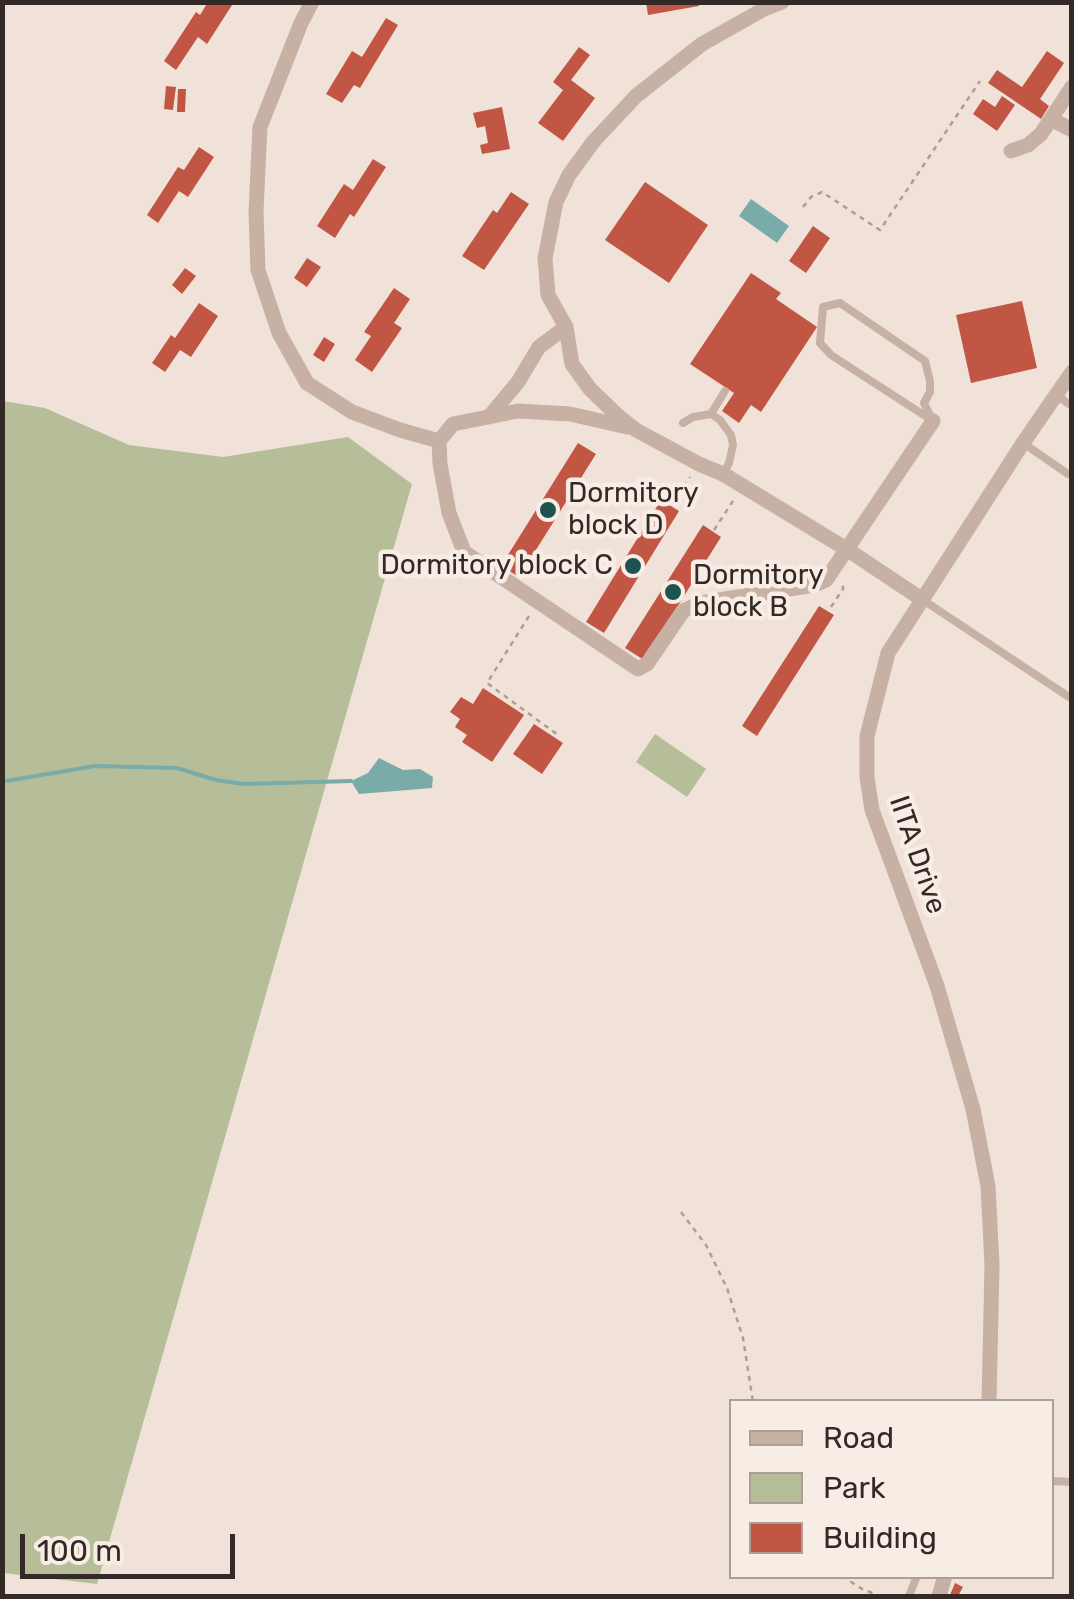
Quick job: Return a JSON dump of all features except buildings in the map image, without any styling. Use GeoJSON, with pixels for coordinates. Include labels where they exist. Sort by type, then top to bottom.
{"type":"FeatureCollection","features":[{"type":"Feature","properties":{"kind":"street"},"geometry":{"type":"LineString","coordinates":[[312,2],[260,127],[258,270],[279,333],[308,383],[352,412],[439,441]]}},
{"type":"Feature","properties":{"kind":"street"},"geometry":{"type":"LineString","coordinates":[[782,2],[702,44],[636,96],[593,142],[568,175],[556,202],[544,258],[548,295],[566,327],[572,364],[590,389],[616,414],[636,430],[723,474],[923,600]]}},
{"type":"Feature","properties":{"kind":"street"},"geometry":{"type":"LineString","coordinates":[[1011,151],[1028,145],[1041,134],[1072,88]]}},
{"type":"Feature","properties":{"kind":"street"},"geometry":{"type":"LineString","coordinates":[[1051,120],[1072,130]]}},
{"type":"Feature","properties":{"kind":"street"},"geometry":{"type":"LineString","coordinates":[[489,417],[518,382],[539,347],[566,327]]}},
{"type":"Feature","properties":{"kind":"street","name":"IITA Drive"},"geometry":{"type":"LineString","coordinates":[[989,1399],[992,1264],[988,1186],[973,1109],[942,1004],[872,810],[867,736],[888,653],[1072,372]]}},
{"type":"Feature","properties":{"kind":"street"},"geometry":{"type":"LineString","coordinates":[[636,430],[570,414],[518,411],[453,424],[439,441],[449,514],[464,552],[638,669],[648,664],[683,611],[700,603],[826,580],[933,422]]}},
{"type":"Feature","properties":{"kind":"lane"},"geometry":{"type":"LineString","coordinates":[[840,303],[925,361],[930,392],[924,404],[933,422],[820,344],[824,307],[840,303]]}},
{"type":"Feature","properties":{"kind":"lane"},"geometry":{"type":"LineString","coordinates":[[711,414],[725,391]]}},
{"type":"Feature","properties":{"kind":"lane"},"geometry":{"type":"LineString","coordinates":[[1056,395],[1072,406]]}},
{"type":"Feature","properties":{"kind":"lane"},"geometry":{"type":"LineString","coordinates":[[683,423],[711,414],[720,420],[734,446],[723,474]]}},
{"type":"Feature","properties":{"kind":"lane"},"geometry":{"type":"LineString","coordinates":[[1023,443],[1068,474]]}},
{"type":"Feature","properties":{"kind":"lane"},"geometry":{"type":"LineString","coordinates":[[923,600],[1072,698]]}},
{"type":"Feature","properties":{"kind":"path"},"geometry":{"type":"LineString","coordinates":[[804,208],[811,197],[822,192],[880,230],[980,81]]}},
{"type":"Feature","properties":{"kind":"path"},"geometry":{"type":"LineString","coordinates":[[673,502],[699,464]]}},
{"type":"Feature","properties":{"kind":"path"},"geometry":{"type":"LineString","coordinates":[[714,530],[742,487]]}},
{"type":"Feature","properties":{"kind":"path"},"geometry":{"type":"LineString","coordinates":[[538,602],[487,683],[558,735]]}},
{"type":"Feature","properties":{"kind":"path"},"geometry":{"type":"LineString","coordinates":[[681,1212],[706,1245],[726,1288],[742,1338],[752,1399]]}},
{"type":"Feature","properties":{"kind":"path"},"geometry":{"type":"LineString","coordinates":[[847,1579],[880,1596]]}},
{"type":"Feature","properties":{"kind":"green space"},"geometry":{"type":"Polygon","coordinates":[[[3,401],[45,408],[129,445],[223,457],[348,437],[412,484],[97,1584],[3,1573],[3,401]]]}},
{"type":"Feature","properties":{"kind":"green space"},"geometry":{"type":"Polygon","coordinates":[[[655,734],[706,769],[687,797],[636,762],[655,734]]]}},
{"type":"Feature","properties":{"kind":"water"},"geometry":{"type":"Polygon","coordinates":[[[751,199],[789,226],[777,243],[739,216],[751,199]]]}},
{"type":"Feature","properties":{"kind":"water"},"geometry":{"type":"Polygon","coordinates":[[[379,758],[403,770],[420,769],[433,777],[432,788],[359,794],[351,781],[368,773],[379,758]]]}},
{"type":"Feature","properties":{"kind":"waterway"},"geometry":{"type":"LineString","coordinates":[[2,780],[95,766],[177,768],[244,784],[351,781]]}},
{"type":"Feature","properties":{"kind":"place","name":"Dormitory block D"},"geometry":{"type":"Point","coordinates":[548,510]}},
{"type":"Feature","properties":{"kind":"place","name":"Dormitory block C"},"geometry":{"type":"Point","coordinates":[633,566]}},
{"type":"Feature","properties":{"kind":"place","name":"Dormitory block B"},"geometry":{"type":"Point","coordinates":[673,592]}}]}
